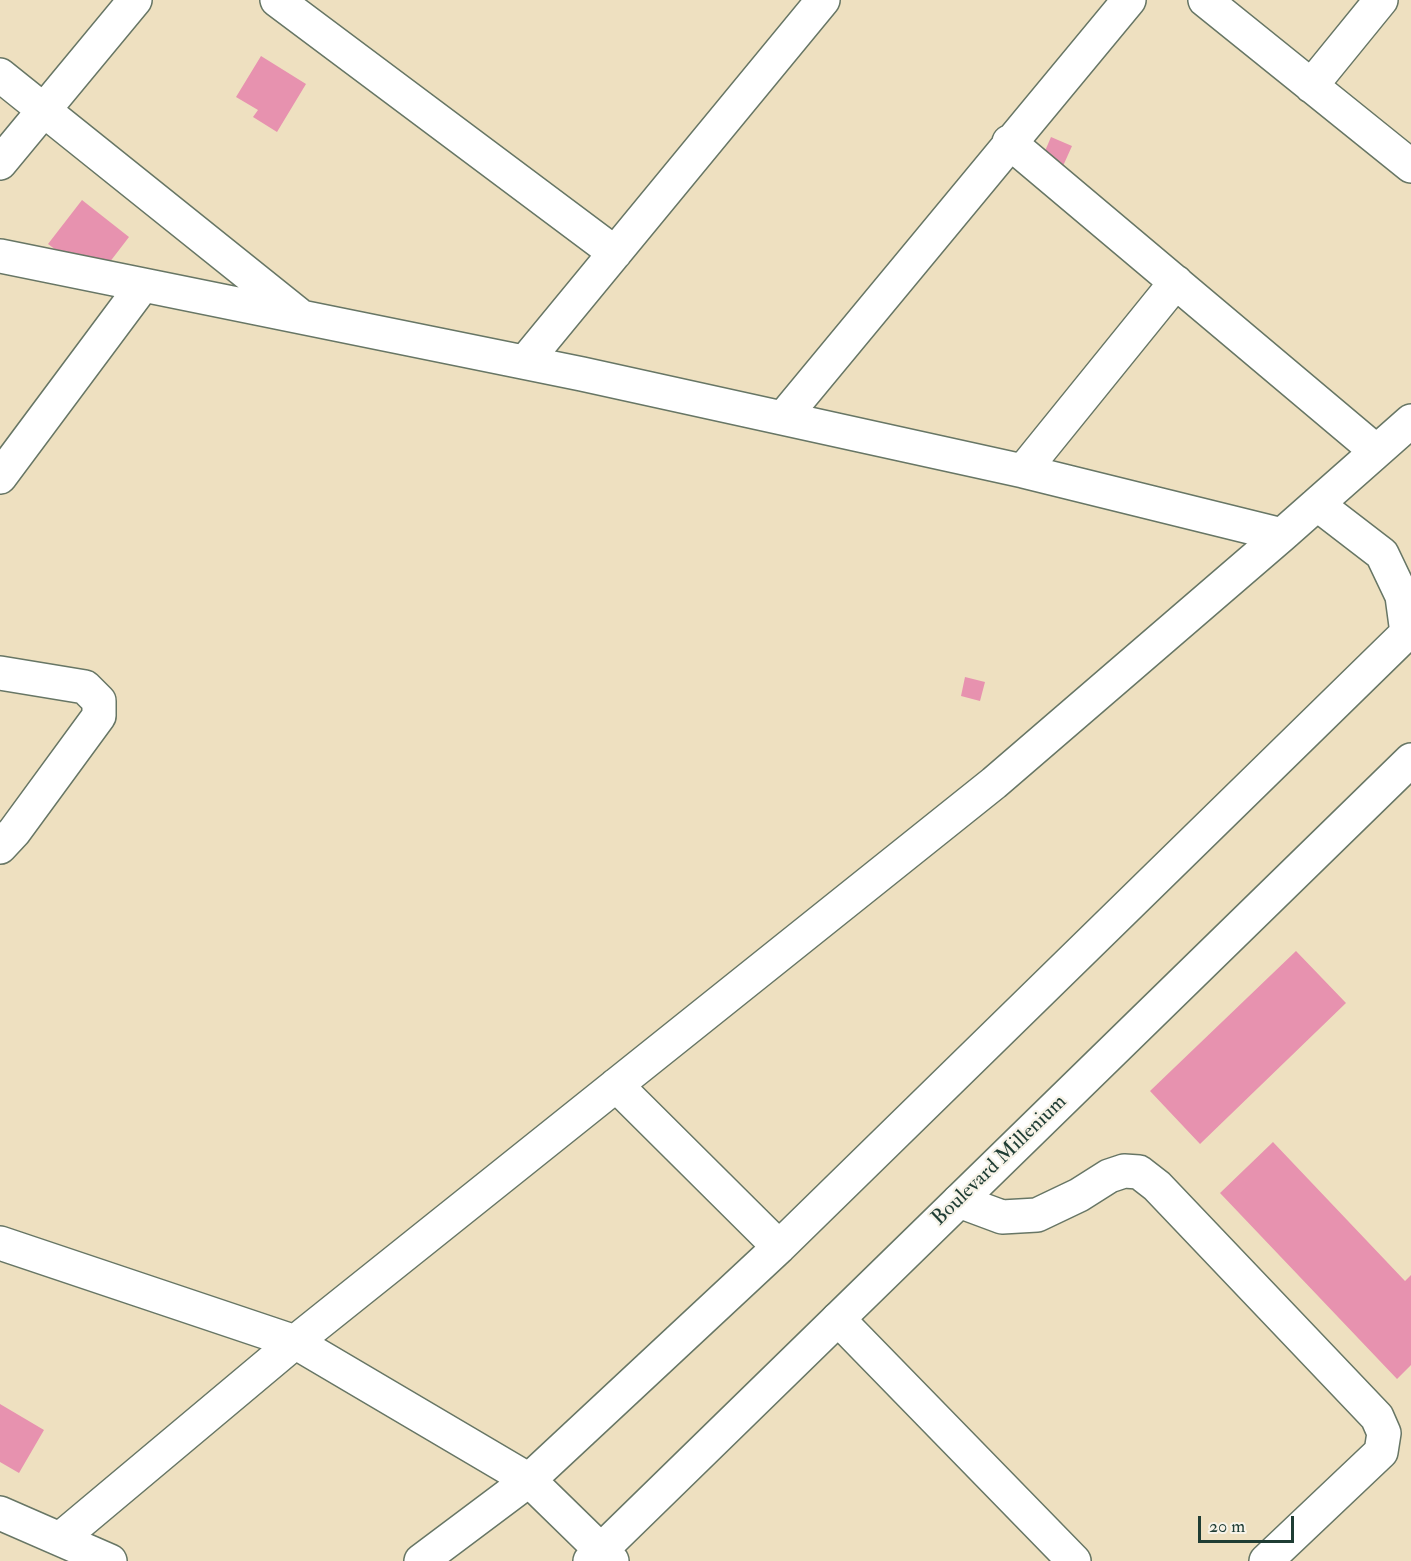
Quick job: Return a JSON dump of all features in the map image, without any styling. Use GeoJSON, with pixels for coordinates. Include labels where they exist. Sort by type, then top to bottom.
{"type":"FeatureCollection","features":[{"type":"Feature","properties":{"kind":"street"},"geometry":{"type":"LineString","coordinates":[[0,164],[135,0]]}},
{"type":"Feature","properties":{"kind":"street"},"geometry":{"type":"LineString","coordinates":[[277,0],[615,253]]}},
{"type":"Feature","properties":{"kind":"street"},"geometry":{"type":"LineString","coordinates":[[525,362],[823,0]]}},
{"type":"Feature","properties":{"kind":"street"},"geometry":{"type":"LineString","coordinates":[[783,418],[1009,142],[1129,0]]}},
{"type":"Feature","properties":{"kind":"street"},"geometry":{"type":"LineString","coordinates":[[1205,0],[1411,166]]}},
{"type":"Feature","properties":{"kind":"street"},"geometry":{"type":"LineString","coordinates":[[1311,86],[1381,0]]}},
{"type":"Feature","properties":{"kind":"street"},"geometry":{"type":"LineString","coordinates":[[0,75],[302,317]]}},
{"type":"Feature","properties":{"kind":"street"},"geometry":{"type":"LineString","coordinates":[[1009,142],[1376,452]]}},
{"type":"Feature","properties":{"kind":"street"},"geometry":{"type":"LineString","coordinates":[[0,256],[525,362],[783,418],[1023,471],[1282,535]]}},
{"type":"Feature","properties":{"kind":"street"},"geometry":{"type":"LineString","coordinates":[[1023,471],[1176,282]]}},
{"type":"Feature","properties":{"kind":"street"},"geometry":{"type":"LineString","coordinates":[[0,477],[143,285]]}},
{"type":"Feature","properties":{"kind":"street"},"geometry":{"type":"LineString","coordinates":[[60,1539],[295,1342],[994,783],[1411,421]]}},
{"type":"Feature","properties":{"kind":"street"},"geometry":{"type":"LineString","coordinates":[[421,1561],[529,1480],[779,1247],[1409,631],[1402,596],[1382,555],[1317,504]]}},
{"type":"Feature","properties":{"kind":"street"},"geometry":{"type":"LineString","coordinates":[[0,673],[85,687],[99,700],[99,716],[0,848]]}},
{"type":"Feature","properties":{"kind":"street","name":"Boulevard Millenium"},"geometry":{"type":"LineString","coordinates":[[601,1557],[838,1319],[1411,760]]}},
{"type":"Feature","properties":{"kind":"street"},"geometry":{"type":"LineString","coordinates":[[616,1085],[779,1247]]}},
{"type":"Feature","properties":{"kind":"street"},"geometry":{"type":"LineString","coordinates":[[959,1201],[1002,1217],[1037,1215],[1109,1176],[1124,1170],[1139,1172],[1157,1186],[1377,1417],[1384,1433],[1381,1452],[1266,1561]]}},
{"type":"Feature","properties":{"kind":"street"},"geometry":{"type":"LineString","coordinates":[[0,1243],[295,1342],[529,1480],[601,1557]]}},
{"type":"Feature","properties":{"kind":"street"},"geometry":{"type":"LineString","coordinates":[[838,1319],[1074,1561]]}},
{"type":"Feature","properties":{"kind":"street"},"geometry":{"type":"LineString","coordinates":[[0,1513],[111,1561]]}},
{"type":"Feature","properties":{"kind":"building"},"geometry":{"type":"Polygon","coordinates":[[[261,56],[306,84],[277,132],[253,117],[258,110],[236,97],[261,56]]]}},
{"type":"Feature","properties":{"kind":"building"},"geometry":{"type":"Polygon","coordinates":[[[1051,137],[1072,146],[1063,166],[1042,158],[1051,137]]]}},
{"type":"Feature","properties":{"kind":"building"},"geometry":{"type":"Polygon","coordinates":[[[82,200],[129,237],[96,280],[48,244],[82,200]]]}},
{"type":"Feature","properties":{"kind":"building"},"geometry":{"type":"Polygon","coordinates":[[[965,677],[985,682],[980,701],[961,696],[965,677]]]}},
{"type":"Feature","properties":{"kind":"building"},"geometry":{"type":"Polygon","coordinates":[[[1296,951],[1346,1003],[1200,1144],[1150,1091],[1296,951]]]}},
{"type":"Feature","properties":{"kind":"building"},"geometry":{"type":"Polygon","coordinates":[[[1273,1142],[1405,1281],[1411,1275],[1411,1365],[1397,1379],[1220,1193],[1273,1142]]]}},
{"type":"Feature","properties":{"kind":"building"},"geometry":{"type":"Polygon","coordinates":[[[0,1404],[44,1430],[19,1473],[0,1462],[0,1404]]]}}]}
